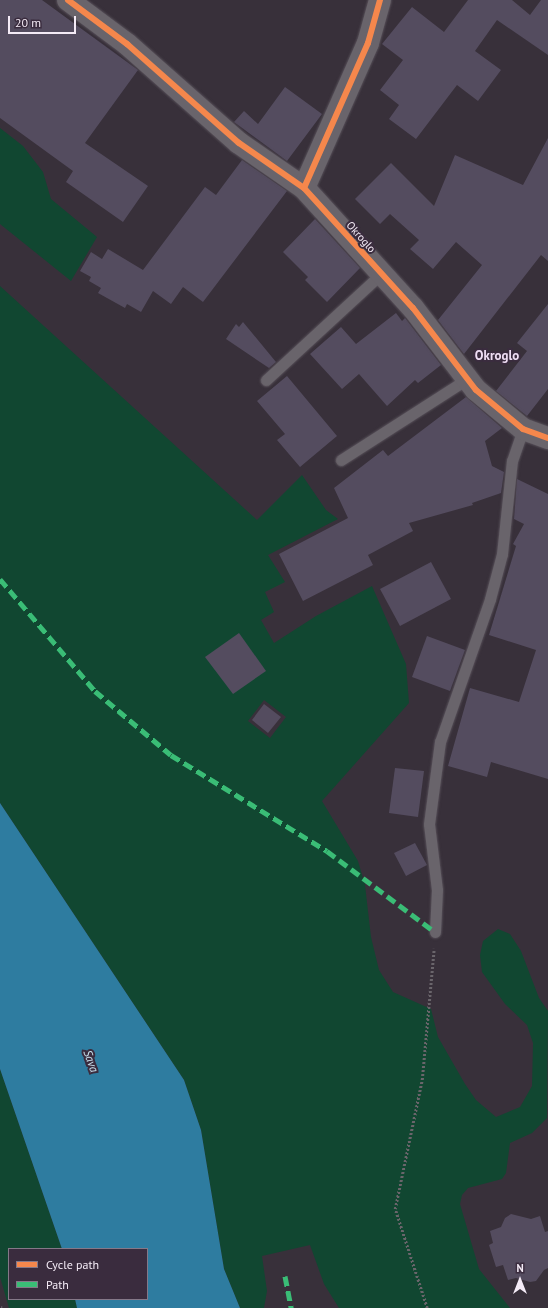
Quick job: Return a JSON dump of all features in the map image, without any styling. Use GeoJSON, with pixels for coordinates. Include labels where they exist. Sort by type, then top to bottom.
{"type":"FeatureCollection","features":[{"type":"Feature","properties":{"kind":"street","name":"Okroglo"},"geometry":{"type":"LineString","coordinates":[[68,0],[127,44],[239,143],[304,188],[413,308],[467,379],[523,429],[548,438]]}},
{"type":"Feature","properties":{"kind":"street"},"geometry":{"type":"LineString","coordinates":[[304,188],[368,43],[380,0]]}},
{"type":"Feature","properties":{"kind":"lane"},"geometry":{"type":"LineString","coordinates":[[266,380],[381,274]]}},
{"type":"Feature","properties":{"kind":"lane"},"geometry":{"type":"LineString","coordinates":[[341,460],[467,379]]}},
{"type":"Feature","properties":{"kind":"lane"},"geometry":{"type":"LineString","coordinates":[[435,932],[437,890],[429,824],[440,742],[490,599],[502,554],[512,461],[523,429]]}},
{"type":"Feature","properties":{"kind":"path"},"geometry":{"type":"LineString","coordinates":[[427,1308],[395,1209],[422,1080],[435,932]]}},
{"type":"Feature","properties":{"kind":"green space"},"geometry":{"type":"Polygon","coordinates":[[[0,128],[23,146],[43,172],[51,199],[97,237],[71,281],[0,224],[0,128]]]}},
{"type":"Feature","properties":{"kind":"green space"},"geometry":{"type":"Polygon","coordinates":[[[0,286],[257,520],[302,475],[326,510],[338,519],[268,555],[285,582],[265,592],[274,612],[261,620],[274,643],[316,616],[372,586],[406,664],[409,703],[322,801],[358,861],[365,885],[371,937],[379,970],[393,992],[431,1009],[438,1037],[465,1084],[476,1100],[496,1117],[520,1107],[532,1086],[533,1043],[527,1025],[505,1004],[482,972],[480,955],[483,941],[498,929],[510,934],[521,951],[539,998],[548,1011],[547,1118],[532,1133],[510,1143],[506,1173],[502,1179],[468,1188],[462,1195],[460,1204],[479,1269],[510,1308],[339,1308],[324,1284],[310,1245],[262,1256],[267,1291],[264,1308],[240,1308],[224,1269],[201,1130],[184,1080],[0,803],[0,286]],[[264,700],[248,721],[270,738],[286,717],[264,700]]]}},
{"type":"Feature","properties":{"kind":"green space"},"geometry":{"type":"Polygon","coordinates":[[[0,1069],[62,1248],[8,1248],[8,1300],[75,1300],[77,1308],[9,1308],[0,1277],[0,1069]]]}},
{"type":"Feature","properties":{"kind":"water","name":"Sava"},"geometry":{"type":"Polygon","coordinates":[[[0,803],[184,1080],[201,1130],[224,1269],[240,1308],[77,1308],[75,1300],[148,1300],[148,1248],[62,1248],[0,1069],[0,803]]]}},
{"type":"Feature","properties":{"kind":"building"},"geometry":{"type":"Polygon","coordinates":[[[0,0],[42,0],[138,70],[85,143],[148,186],[123,222],[66,182],[73,171],[0,118],[0,0]]]}},
{"type":"Feature","properties":{"kind":"building"},"geometry":{"type":"Polygon","coordinates":[[[468,0],[512,0],[530,15],[541,0],[548,0],[548,55],[497,20],[475,51],[501,70],[478,101],[457,85],[416,139],[389,119],[399,105],[380,90],[403,60],[382,44],[412,7],[444,32],[468,0]]]}},
{"type":"Feature","properties":{"kind":"building"},"geometry":{"type":"Polygon","coordinates":[[[285,87],[322,114],[287,161],[234,122],[244,111],[258,124],[285,87]]]}},
{"type":"Feature","properties":{"kind":"building"},"geometry":{"type":"Polygon","coordinates":[[[548,138],[548,261],[541,255],[464,354],[438,320],[482,265],[456,242],[433,269],[410,249],[419,240],[390,214],[380,224],[355,199],[391,163],[434,206],[455,155],[523,185],[548,138]]]}},
{"type":"Feature","properties":{"kind":"building"},"geometry":{"type":"Polygon","coordinates":[[[242,160],[287,191],[203,302],[183,287],[171,304],[153,291],[141,312],[127,304],[125,308],[98,293],[101,288],[89,281],[91,277],[80,271],[91,252],[102,259],[108,249],[143,270],[205,187],[216,195],[242,160]]]}},
{"type":"Feature","properties":{"kind":"building"},"geometry":{"type":"Polygon","coordinates":[[[315,219],[360,268],[327,302],[305,280],[308,277],[283,252],[315,219]]]}},
{"type":"Feature","properties":{"kind":"building"},"geometry":{"type":"Polygon","coordinates":[[[548,304],[548,389],[527,416],[496,391],[527,351],[517,343],[548,304]]]}},
{"type":"Feature","properties":{"kind":"building"},"geometry":{"type":"Polygon","coordinates":[[[396,313],[402,321],[405,318],[441,365],[418,383],[415,380],[387,406],[359,374],[342,389],[310,354],[341,327],[356,344],[396,313]]]}},
{"type":"Feature","properties":{"kind":"building"},"geometry":{"type":"Polygon","coordinates":[[[243,322],[276,362],[269,368],[226,339],[236,324],[239,327],[243,322]]]}},
{"type":"Feature","properties":{"kind":"building"},"geometry":{"type":"Polygon","coordinates":[[[287,376],[337,436],[300,467],[277,440],[285,434],[257,401],[287,376]]]}},
{"type":"Feature","properties":{"kind":"building"},"geometry":{"type":"Polygon","coordinates":[[[466,397],[502,428],[485,441],[492,466],[504,472],[501,493],[472,503],[473,505],[409,523],[413,531],[368,555],[373,565],[303,601],[279,554],[348,518],[334,488],[383,450],[388,456],[466,397]]]}},
{"type":"Feature","properties":{"kind":"building"},"geometry":{"type":"Polygon","coordinates":[[[517,479],[548,494],[548,779],[491,762],[487,777],[448,766],[470,688],[519,702],[536,650],[489,635],[516,546],[513,544],[524,524],[514,519],[517,479]]]}},
{"type":"Feature","properties":{"kind":"building"},"geometry":{"type":"Polygon","coordinates":[[[431,562],[451,599],[400,626],[380,589],[431,562]]]}},
{"type":"Feature","properties":{"kind":"building"},"geometry":{"type":"Polygon","coordinates":[[[239,633],[266,671],[233,694],[205,657],[239,633]]]}},
{"type":"Feature","properties":{"kind":"building"},"geometry":{"type":"Polygon","coordinates":[[[427,636],[465,650],[450,691],[412,677],[427,636]]]}},
{"type":"Feature","properties":{"kind":"building"},"geometry":{"type":"Polygon","coordinates":[[[264,704],[281,717],[268,733],[252,720],[264,704]]]}},
{"type":"Feature","properties":{"kind":"building"},"geometry":{"type":"Polygon","coordinates":[[[395,768],[424,771],[418,817],[389,813],[395,768]]]}},
{"type":"Feature","properties":{"kind":"building"},"geometry":{"type":"Polygon","coordinates":[[[415,843],[427,865],[406,876],[394,853],[415,843]]]}},
{"type":"Feature","properties":{"kind":"building"},"geometry":{"type":"Polygon","coordinates":[[[511,1214],[531,1219],[540,1216],[545,1232],[548,1231],[548,1268],[544,1270],[536,1281],[530,1282],[516,1278],[508,1280],[503,1265],[496,1267],[489,1245],[493,1243],[490,1231],[501,1227],[505,1218],[511,1214]]]}},
{"type":"Feature","properties":{"kind":"marked path"},"geometry":{"type":"LineString","coordinates":[[0,579],[95,691],[171,755],[327,851],[435,932]]}},
{"type":"Feature","properties":{"kind":"marked path"},"geometry":{"type":"LineString","coordinates":[[285,1276],[291,1308]]}},
{"type":"Feature","properties":{"kind":"cycle path"},"geometry":{"type":"LineString","coordinates":[[68,0],[127,44],[239,143],[304,188]]}},
{"type":"Feature","properties":{"kind":"cycle path"},"geometry":{"type":"LineString","coordinates":[[380,0],[368,43],[304,188],[413,308],[476,390],[523,429],[548,438]]}},
{"type":"Feature","properties":{"kind":"district","name":"Okroglo"},"geometry":{"type":"Point","coordinates":[497,356]}}]}
